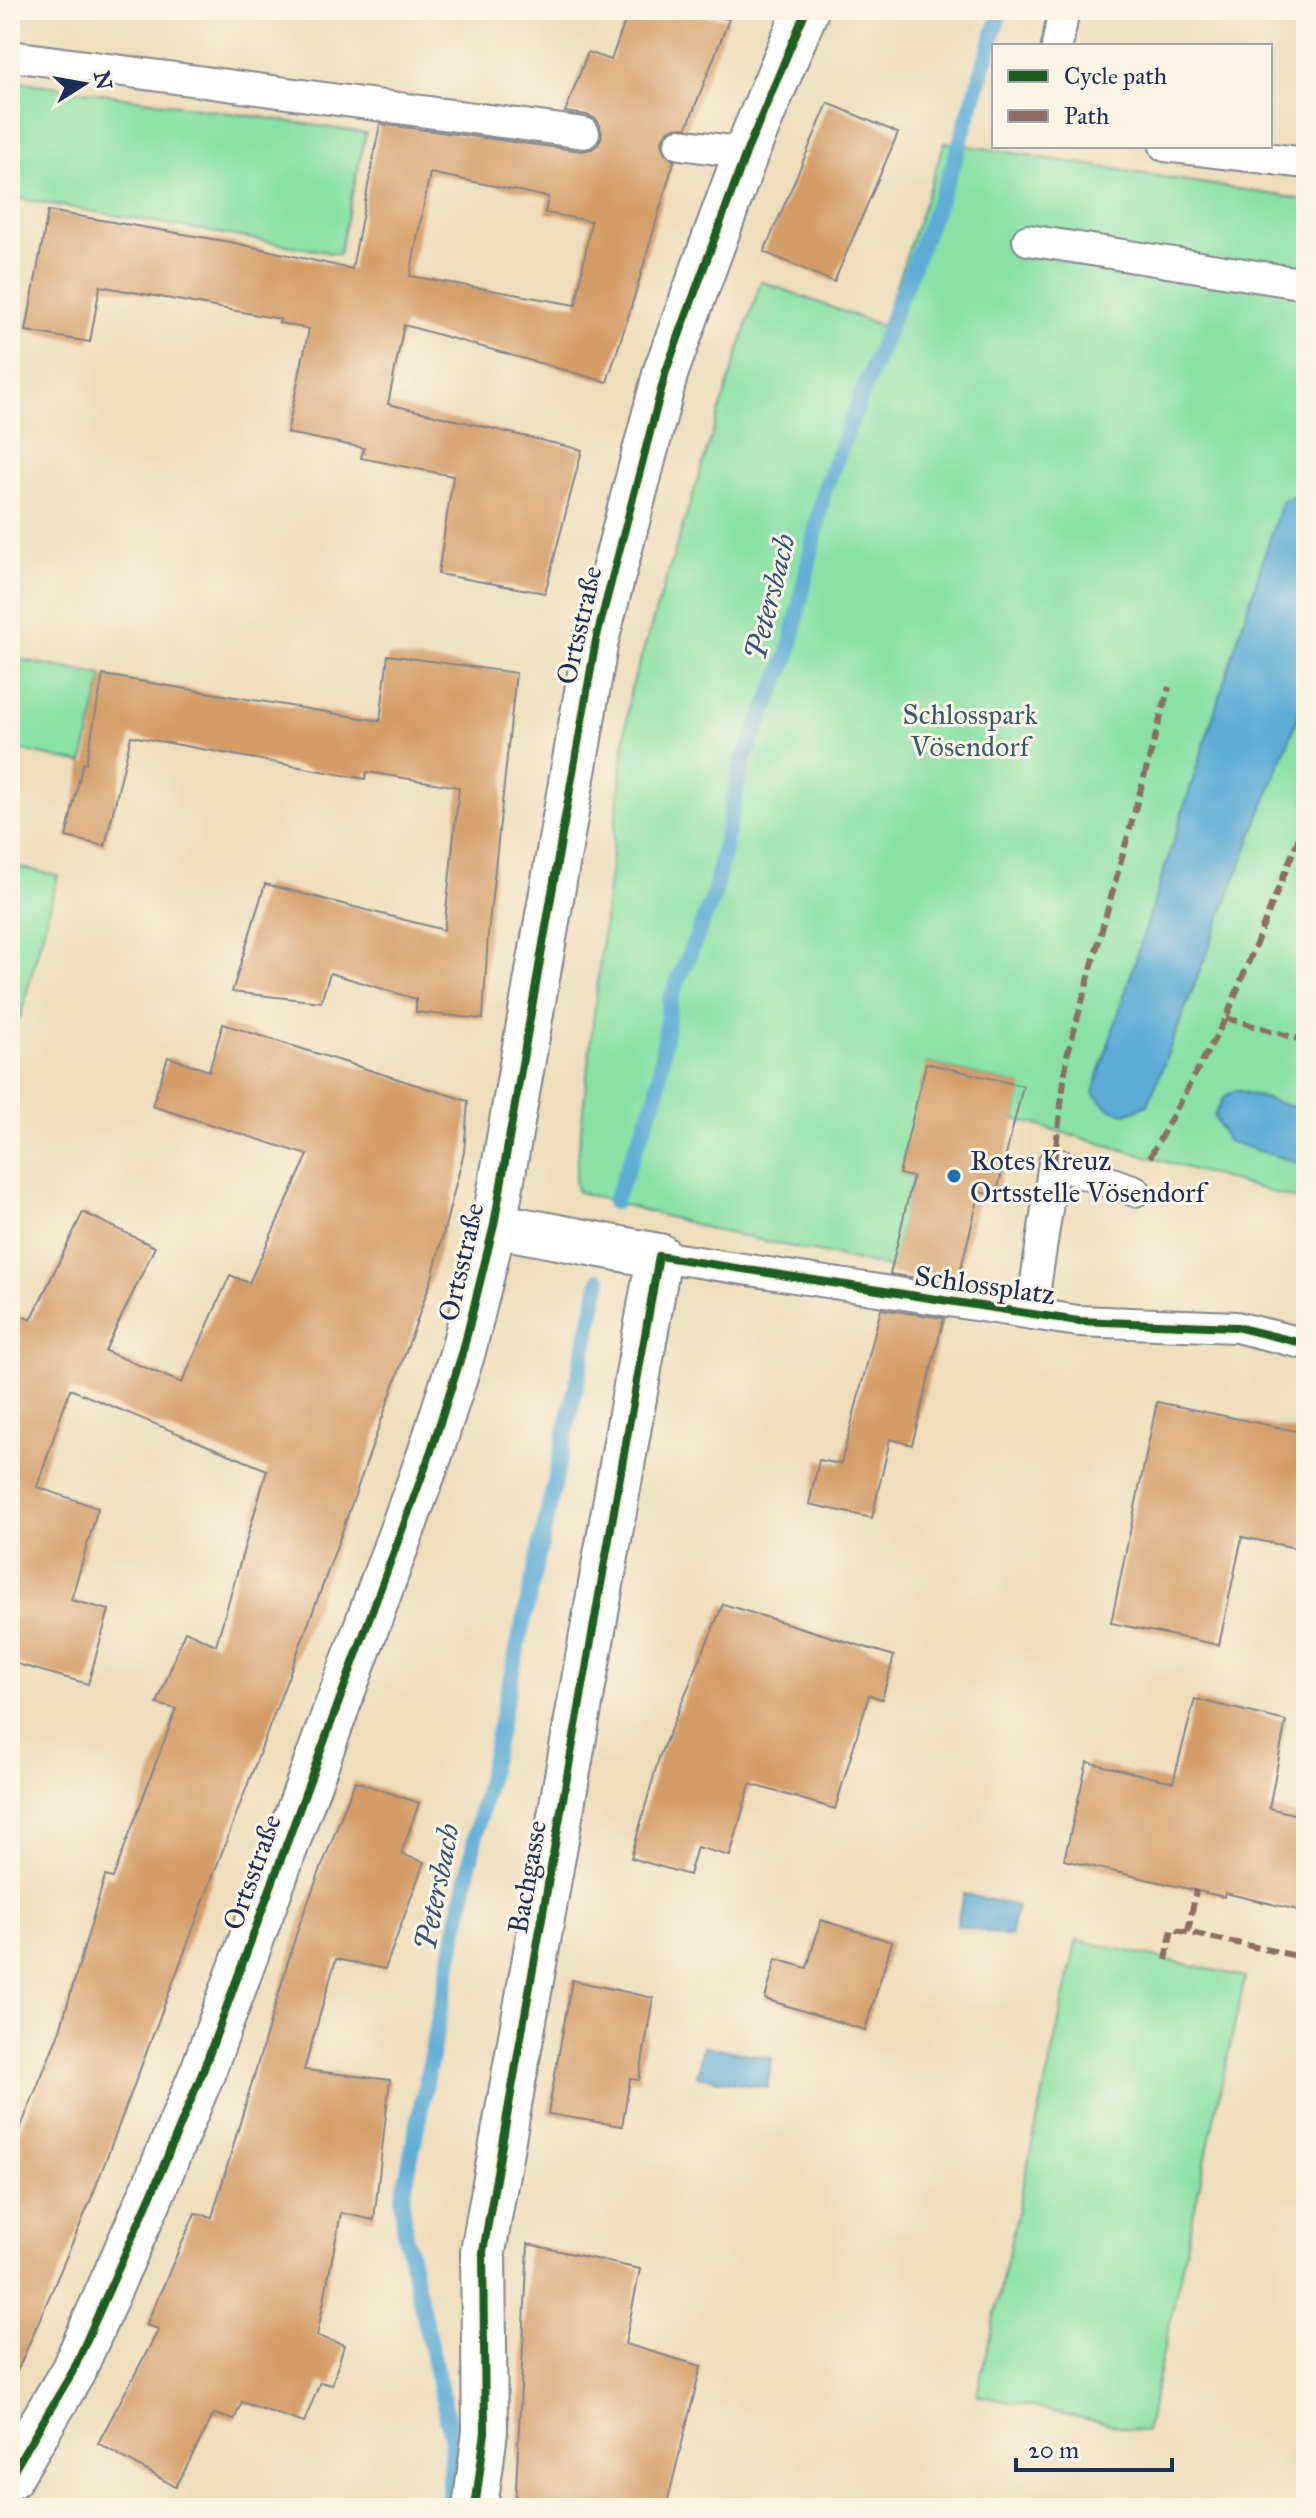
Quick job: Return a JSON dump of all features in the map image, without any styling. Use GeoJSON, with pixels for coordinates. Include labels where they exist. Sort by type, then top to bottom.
{"type":"FeatureCollection","features":[{"type":"Feature","properties":{"kind":"street","name":"Ortsstraße"},"geometry":{"type":"LineString","coordinates":[[10,2477],[73,2371],[203,2071],[430,1454],[463,1351],[494,1225],[596,640],[666,371],[746,153],[806,10]]}},
{"type":"Feature","properties":{"kind":"street"},"geometry":{"type":"LineString","coordinates":[[494,1225],[659,1256]]}},
{"type":"Feature","properties":{"kind":"street","name":"Bachgasse"},"geometry":{"type":"LineString","coordinates":[[475,2508],[485,2432],[483,2252],[659,1256]]}},
{"type":"Feature","properties":{"kind":"lane"},"geometry":{"type":"LineString","coordinates":[[1057,44],[1064,10]]}},
{"type":"Feature","properties":{"kind":"lane"},"geometry":{"type":"LineString","coordinates":[[19,57],[584,133]]}},
{"type":"Feature","properties":{"kind":"lane"},"geometry":{"type":"LineString","coordinates":[[680,144],[746,153]]}},
{"type":"Feature","properties":{"kind":"lane"},"geometry":{"type":"LineString","coordinates":[[1182,148],[1306,163]]}},
{"type":"Feature","properties":{"kind":"lane"},"geometry":{"type":"LineString","coordinates":[[1028,240],[1306,284]]}},
{"type":"Feature","properties":{"kind":"lane"},"geometry":{"type":"LineString","coordinates":[[1031,1314],[1054,1163],[1135,1191]]}},
{"type":"Feature","properties":{"kind":"lane","name":"Schlossplatz"},"geometry":{"type":"LineString","coordinates":[[659,1256],[1078,1321],[1236,1327],[1306,1344]]}},
{"type":"Feature","properties":{"kind":"green space"},"geometry":{"type":"Polygon","coordinates":[[[10,80],[366,133],[339,254],[10,197],[10,80]]]}},
{"type":"Feature","properties":{"kind":"green space","name":"Schlosspark Vösendorf"},"geometry":{"type":"Polygon","coordinates":[[[945,142],[1306,200],[1306,1202],[1015,1119],[1022,1086],[927,1063],[900,1174],[913,1177],[892,1268],[718,1231],[578,1192],[575,1183],[630,692],[761,281],[882,326],[945,142]]]}},
{"type":"Feature","properties":{"kind":"green space"},"geometry":{"type":"Polygon","coordinates":[[[10,658],[103,675],[83,763],[10,748],[10,658]]]}},
{"type":"Feature","properties":{"kind":"green space"},"geometry":{"type":"Polygon","coordinates":[[[10,865],[58,876],[20,1018],[10,1016],[10,865]]]}},
{"type":"Feature","properties":{"kind":"green space"},"geometry":{"type":"Polygon","coordinates":[[[1077,1940],[1245,1977],[1146,2432],[977,2395],[1077,1940]]]}},
{"type":"Feature","properties":{"kind":"water"},"geometry":{"type":"Polygon","coordinates":[[[1306,493],[1306,696],[1148,1105],[1126,1114],[1109,1108],[1093,1093],[1282,500],[1306,493]]]}},
{"type":"Feature","properties":{"kind":"water"},"geometry":{"type":"Polygon","coordinates":[[[1236,1090],[1306,1111],[1306,1165],[1227,1141],[1214,1116],[1224,1097],[1236,1090]]]}},
{"type":"Feature","properties":{"kind":"water"},"geometry":{"type":"Polygon","coordinates":[[[964,1894],[1017,1906],[1010,1937],[956,1925],[964,1894]]]}},
{"type":"Feature","properties":{"kind":"water"},"geometry":{"type":"Polygon","coordinates":[[[703,2046],[772,2058],[767,2088],[697,2076],[703,2046]]]}},
{"type":"Feature","properties":{"kind":"building"},"geometry":{"type":"Polygon","coordinates":[[[629,10],[676,10],[729,19],[687,127],[672,128],[662,141],[664,152],[674,161],[607,382],[404,325],[388,404],[582,450],[545,593],[438,574],[453,476],[361,458],[364,448],[287,433],[309,329],[279,323],[280,319],[100,286],[90,342],[26,331],[48,211],[230,242],[352,269],[380,124],[582,151],[592,149],[602,136],[596,119],[565,112],[588,52],[611,60],[629,10]],[[430,173],[410,276],[576,305],[591,221],[545,213],[548,197],[430,173]]]}},
{"type":"Feature","properties":{"kind":"building"},"geometry":{"type":"Polygon","coordinates":[[[828,103],[898,133],[834,282],[764,252],[828,103]]]}},
{"type":"Feature","properties":{"kind":"building"},"geometry":{"type":"Polygon","coordinates":[[[388,655],[516,673],[488,934],[483,1019],[416,1012],[416,999],[330,973],[321,1002],[232,992],[265,884],[444,930],[459,787],[367,772],[365,779],[131,736],[105,846],[66,837],[83,763],[86,764],[103,675],[380,721],[388,655]]]}},
{"type":"Feature","properties":{"kind":"building"},"geometry":{"type":"Polygon","coordinates":[[[223,1024],[468,1101],[464,1152],[432,1278],[324,1582],[90,2202],[10,2388],[10,2154],[60,2030],[105,1876],[113,1878],[176,1709],[157,1704],[185,1631],[216,1645],[267,1470],[70,1389],[37,1487],[98,1508],[71,1600],[109,1610],[88,1684],[10,1662],[10,1311],[31,1320],[83,1212],[155,1247],[105,1351],[182,1383],[230,1275],[249,1283],[308,1155],[152,1106],[168,1057],[209,1071],[223,1024]]]}},
{"type":"Feature","properties":{"kind":"building","name":"Rotes Kreuz Ortsstelle Vösendorf"},"geometry":{"type":"Polygon","coordinates":[[[926,1063],[1023,1086],[996,1196],[980,1192],[957,1284],[890,1274],[913,1177],[899,1174],[926,1063]]]}},
{"type":"Feature","properties":{"kind":"building"},"geometry":{"type":"Polygon","coordinates":[[[881,1309],[944,1318],[912,1445],[890,1439],[872,1518],[809,1504],[819,1460],[841,1464],[881,1309]]]}},
{"type":"Feature","properties":{"kind":"building"},"geometry":{"type":"Polygon","coordinates":[[[1157,1402],[1306,1433],[1306,1550],[1242,1537],[1219,1645],[1111,1623],[1157,1402]]]}},
{"type":"Feature","properties":{"kind":"building"},"geometry":{"type":"Polygon","coordinates":[[[723,1604],[894,1656],[882,1699],[869,1695],[835,1809],[750,1784],[730,1856],[697,1847],[689,1875],[631,1858],[659,1757],[723,1604]]]}},
{"type":"Feature","properties":{"kind":"building"},"geometry":{"type":"Polygon","coordinates":[[[1195,1699],[1286,1721],[1269,1808],[1306,1817],[1306,1912],[1225,1893],[1224,1897],[1064,1860],[1087,1762],[1173,1782],[1195,1699]]]}},
{"type":"Feature","properties":{"kind":"building"},"geometry":{"type":"Polygon","coordinates":[[[355,1781],[419,1803],[401,1854],[424,1862],[385,1969],[336,1959],[304,2070],[390,2080],[374,2220],[341,2213],[317,2336],[344,2345],[332,2385],[320,2382],[304,2423],[242,2402],[234,2420],[214,2414],[176,2487],[98,2443],[159,2329],[146,2325],[195,2213],[212,2217],[299,1925],[355,1781]]]}},
{"type":"Feature","properties":{"kind":"building"},"geometry":{"type":"Polygon","coordinates":[[[821,1920],[892,1942],[865,2030],[765,1999],[776,1959],[807,1968],[821,1920]]]}},
{"type":"Feature","properties":{"kind":"building"},"geometry":{"type":"Polygon","coordinates":[[[572,1980],[653,1998],[639,2080],[630,2079],[622,2126],[548,2114],[572,1980]]]}},
{"type":"Feature","properties":{"kind":"building"},"geometry":{"type":"Polygon","coordinates":[[[528,2244],[640,2269],[625,2344],[701,2366],[666,2508],[515,2508],[528,2244]]]}},
{"type":"Feature","properties":{"kind":"waterway","name":"Petersbach"},"geometry":{"type":"LineString","coordinates":[[614,1202],[657,1094],[670,1000],[714,895],[741,766],[788,657],[825,488],[954,162],[1001,10]]}},
{"type":"Feature","properties":{"kind":"waterway","name":"Petersbach"},"geometry":{"type":"LineString","coordinates":[[448,2508],[452,2440],[405,2234],[402,2201],[478,1824],[600,1280]]}},
{"type":"Feature","properties":{"kind":"marked path"},"geometry":{"type":"LineString","coordinates":[[1054,1163],[1067,1056],[1169,687]]}},
{"type":"Feature","properties":{"kind":"marked path"},"geometry":{"type":"LineString","coordinates":[[1150,1157],[1226,1018],[1306,820]]}},
{"type":"Feature","properties":{"kind":"marked path"},"geometry":{"type":"LineString","coordinates":[[1226,1018],[1306,1041]]}},
{"type":"Feature","properties":{"kind":"marked path"},"geometry":{"type":"LineString","coordinates":[[1188,1932],[1196,1890]]}},
{"type":"Feature","properties":{"kind":"marked path"},"geometry":{"type":"LineString","coordinates":[[1166,1960],[1172,1929],[1306,1958]]}},
{"type":"Feature","properties":{"kind":"cycle path"},"geometry":{"type":"LineString","coordinates":[[10,2477],[73,2371],[203,2071],[430,1454],[463,1351],[494,1225],[596,640],[666,371],[746,153],[806,10]]}},
{"type":"Feature","properties":{"kind":"cycle path"},"geometry":{"type":"LineString","coordinates":[[475,2508],[485,2432],[483,2252],[659,1256],[1078,1321],[1236,1327],[1306,1344]]}},
{"type":"Feature","properties":{"kind":"place","name":"Rotes Kreuz Ortsstelle Vösendorf"},"geometry":{"type":"Point","coordinates":[954,1176]}}]}
